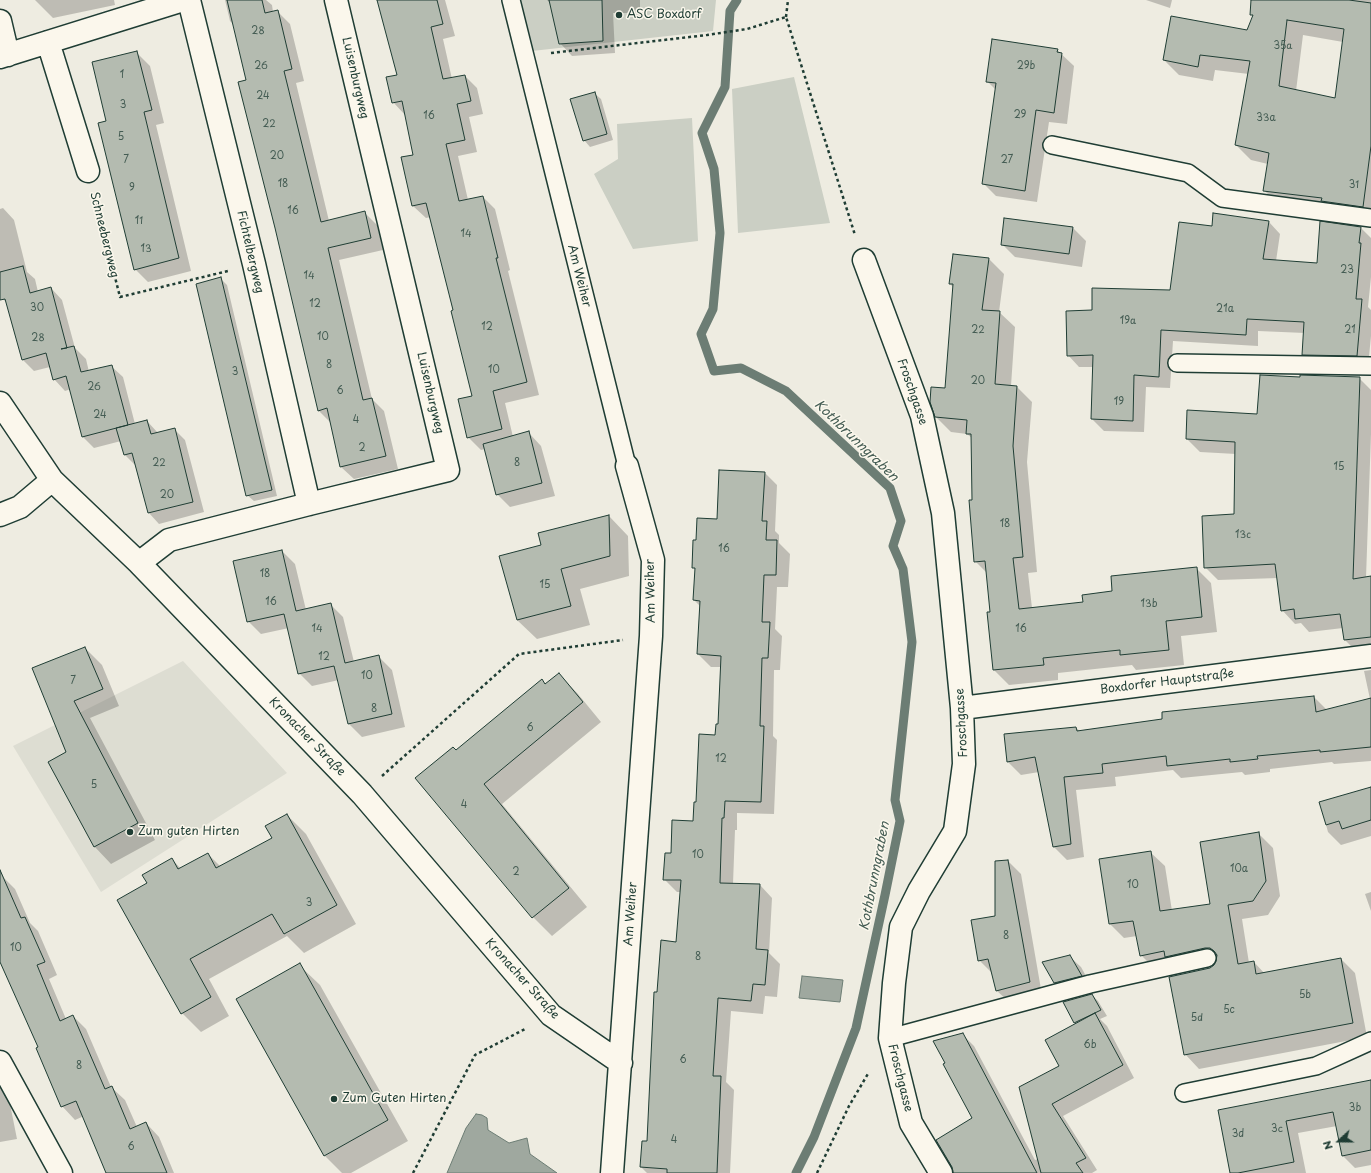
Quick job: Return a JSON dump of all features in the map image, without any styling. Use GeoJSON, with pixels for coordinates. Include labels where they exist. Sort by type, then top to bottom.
{"type":"FeatureCollection","features":[{"type":"Feature","properties":{"kind":"street"},"geometry":{"type":"LineString","coordinates":[[0,21],[4,56],[162,3],[183,0]]}},
{"type":"Feature","properties":{"kind":"street","name":"Fichtelbergweg"},"geometry":{"type":"LineString","coordinates":[[189,0],[254,264],[309,504]]}},
{"type":"Feature","properties":{"kind":"street","name":"Luisenburgweg"},"geometry":{"type":"LineString","coordinates":[[139,563],[169,540],[448,470],[336,0]]}},
{"type":"Feature","properties":{"kind":"street"},"geometry":{"type":"LineString","coordinates":[[48,42],[88,171]]}},
{"type":"Feature","properties":{"kind":"street","name":"Froschgasse"},"geometry":{"type":"LineString","coordinates":[[864,260],[922,416],[943,513],[962,708],[964,764],[955,831],[918,892],[901,927],[894,983],[890,1038],[911,1123],[941,1173]]}},
{"type":"Feature","properties":{"kind":"street","name":"Kronacher Straße"},"geometry":{"type":"LineString","coordinates":[[0,403],[52,480],[139,563],[362,794],[551,1015],[620,1063]]}},
{"type":"Feature","properties":{"kind":"street","name":"Am Weiher"},"geometry":{"type":"LineString","coordinates":[[612,1173],[651,636],[652,560],[627,466]]}},
{"type":"Feature","properties":{"kind":"street"},"geometry":{"type":"LineString","coordinates":[[0,515],[20,507],[52,480]]}},
{"type":"Feature","properties":{"kind":"street","name":"Boxdorfer Hauptstraße"},"geometry":{"type":"LineString","coordinates":[[962,708],[1371,656]]}},
{"type":"Feature","properties":{"kind":"street"},"geometry":{"type":"LineString","coordinates":[[0,1062],[61,1173]]}},
{"type":"Feature","properties":{"kind":"lane","name":"Am Weiher"},"geometry":{"type":"LineString","coordinates":[[511,0],[627,466]]}},
{"type":"Feature","properties":{"kind":"lane"},"geometry":{"type":"LineString","coordinates":[[1052,145],[1188,173],[1222,198],[1371,218]]}},
{"type":"Feature","properties":{"kind":"lane"},"geometry":{"type":"LineString","coordinates":[[1176,363],[1371,366]]}},
{"type":"Feature","properties":{"kind":"lane"},"geometry":{"type":"LineString","coordinates":[[890,1038],[1090,984],[1207,958]]}},
{"type":"Feature","properties":{"kind":"lane"},"geometry":{"type":"LineString","coordinates":[[1184,1093],[1316,1066],[1371,1041]]}},
{"type":"Feature","properties":{"kind":"path"},"geometry":{"type":"LineString","coordinates":[[788,0],[786,17],[850,223],[864,260]]}},
{"type":"Feature","properties":{"kind":"path"},"geometry":{"type":"LineString","coordinates":[[524,56],[707,35],[747,29],[786,17]]}},
{"type":"Feature","properties":{"kind":"path","name":"Schneebergweg"},"geometry":{"type":"LineString","coordinates":[[88,171],[120,297],[254,264]]}},
{"type":"Feature","properties":{"kind":"path"},"geometry":{"type":"LineString","coordinates":[[362,794],[519,654],[651,636]]}},
{"type":"Feature","properties":{"kind":"path"},"geometry":{"type":"LineString","coordinates":[[413,1173],[475,1055],[551,1015]]}},
{"type":"Feature","properties":{"kind":"path"},"geometry":{"type":"LineString","coordinates":[[818,1173],[849,1106],[890,1038]]}},
{"type":"Feature","properties":{"kind":"shaded area","name":"ASC Boxdorf"},"geometry":{"type":"Polygon","coordinates":[[[520,0],[716,0],[713,31],[532,51],[520,0]]]}},
{"type":"Feature","properties":{"kind":"shaded area"},"geometry":{"type":"Polygon","coordinates":[[[794,77],[830,223],[738,233],[732,89],[794,77]]]}},
{"type":"Feature","properties":{"kind":"shaded area"},"geometry":{"type":"Polygon","coordinates":[[[692,118],[698,241],[633,249],[594,174],[618,159],[617,124],[692,118]]]}},
{"type":"Feature","properties":{"kind":"shaded area","name":"Zum guten Hirten"},"geometry":{"type":"Polygon","coordinates":[[[183,661],[287,773],[101,892],[13,746],[183,661]]]}},
{"type":"Feature","properties":{"kind":"shaded area"},"geometry":{"type":"Polygon","coordinates":[[[802,976],[843,980],[840,1002],[799,998],[802,976]]]}},
{"type":"Feature","properties":{"kind":"shaded area"},"geometry":{"type":"Polygon","coordinates":[[[476,1114],[487,1118],[488,1130],[509,1143],[527,1138],[530,1154],[557,1173],[447,1173],[466,1128],[476,1114]]]}},
{"type":"Feature","properties":{"kind":"building"},"geometry":{"type":"Polygon","coordinates":[[[227,0],[262,0],[265,13],[278,10],[292,69],[284,71],[321,222],[365,211],[371,238],[328,248],[363,400],[372,398],[386,456],[340,467],[327,408],[318,411],[275,228],[238,82],[246,80],[227,0]]]}},
{"type":"Feature","properties":{"kind":"building"},"geometry":{"type":"Polygon","coordinates":[[[377,0],[437,0],[443,24],[431,27],[443,79],[465,75],[471,101],[457,104],[465,140],[446,144],[459,201],[483,196],[498,258],[496,258],[527,382],[493,391],[502,429],[467,438],[458,399],[472,396],[451,311],[453,310],[426,203],[412,206],[401,157],[413,155],[402,101],[392,103],[386,77],[397,75],[377,0]]]}},
{"type":"Feature","properties":{"kind":"building"},"geometry":{"type":"Polygon","coordinates":[[[549,0],[602,0],[603,41],[559,44],[549,0]]]}},
{"type":"Feature","properties":{"kind":"building"},"geometry":{"type":"Polygon","coordinates":[[[1251,0],[1349,0],[1371,3],[1371,146],[1363,207],[1321,201],[1322,198],[1263,191],[1269,153],[1235,145],[1250,61],[1200,55],[1198,67],[1163,60],[1171,16],[1247,30],[1253,15],[1250,15],[1251,0]],[[1287,20],[1279,86],[1335,98],[1344,29],[1287,20]]]}},
{"type":"Feature","properties":{"kind":"building"},"geometry":{"type":"Polygon","coordinates":[[[992,39],[1058,49],[1057,52],[1062,53],[1054,113],[1036,110],[1025,191],[982,184],[996,83],[986,82],[992,39]]]}},
{"type":"Feature","properties":{"kind":"building"},"geometry":{"type":"Polygon","coordinates":[[[137,51],[152,110],[144,112],[179,258],[134,270],[98,123],[106,121],[92,62],[137,51]]]}},
{"type":"Feature","properties":{"kind":"building"},"geometry":{"type":"Polygon","coordinates":[[[595,92],[607,134],[583,141],[570,99],[595,92]]]}},
{"type":"Feature","properties":{"kind":"building"},"geometry":{"type":"Polygon","coordinates":[[[1213,213],[1269,221],[1263,259],[1317,263],[1320,221],[1361,227],[1356,299],[1362,299],[1357,356],[1302,355],[1304,322],[1247,319],[1246,335],[1161,330],[1159,377],[1134,375],[1133,421],[1091,419],[1093,355],[1067,356],[1066,311],[1092,310],[1092,288],[1170,290],[1179,222],[1212,226],[1213,213]]]}},
{"type":"Feature","properties":{"kind":"building"},"geometry":{"type":"Polygon","coordinates":[[[1004,218],[1073,227],[1069,254],[1001,245],[1004,218]]]}},
{"type":"Feature","properties":{"kind":"building"},"geometry":{"type":"Polygon","coordinates":[[[953,254],[989,258],[982,310],[1000,311],[995,384],[1017,386],[1013,446],[1023,557],[1013,558],[1019,609],[1083,602],[1082,595],[1112,591],[1111,576],[1197,567],[1202,617],[1166,621],[1169,650],[1120,655],[1120,650],[1043,658],[1044,665],[993,670],[987,612],[990,612],[985,561],[974,562],[969,500],[972,500],[971,434],[966,434],[967,420],[935,417],[930,402],[931,387],[945,388],[953,284],[949,284],[953,254]]]}},
{"type":"Feature","properties":{"kind":"building"},"geometry":{"type":"Polygon","coordinates":[[[23,266],[30,293],[51,287],[67,348],[74,346],[81,372],[112,365],[128,425],[82,437],[66,376],[53,380],[46,353],[22,360],[5,299],[0,300],[0,272],[23,266]]]}},
{"type":"Feature","properties":{"kind":"building"},"geometry":{"type":"Polygon","coordinates":[[[221,277],[272,490],[246,496],[196,284],[221,277]]]}},
{"type":"Feature","properties":{"kind":"building"},"geometry":{"type":"Polygon","coordinates":[[[1260,375],[1360,377],[1353,579],[1371,576],[1371,637],[1344,640],[1340,614],[1295,619],[1294,609],[1281,611],[1275,564],[1204,568],[1202,516],[1234,514],[1235,442],[1186,439],[1187,410],[1257,414],[1260,375]]]}},
{"type":"Feature","properties":{"kind":"building"},"geometry":{"type":"Polygon","coordinates":[[[147,420],[151,434],[175,428],[193,502],[148,513],[132,453],[124,455],[116,428],[147,420]]]}},
{"type":"Feature","properties":{"kind":"building"},"geometry":{"type":"Polygon","coordinates":[[[529,431],[542,483],[496,495],[483,444],[529,431]]]}},
{"type":"Feature","properties":{"kind":"building"},"geometry":{"type":"Polygon","coordinates":[[[719,470],[765,472],[762,521],[767,521],[766,540],[777,540],[776,575],[764,575],[762,622],[770,622],[768,658],[762,658],[760,726],[764,726],[761,802],[725,801],[724,818],[722,818],[720,883],[760,884],[756,949],[768,950],[765,985],[753,984],[751,1001],[718,998],[713,1076],[721,1076],[717,1173],[667,1173],[667,1169],[640,1167],[642,1141],[647,1141],[654,992],[657,992],[661,940],[676,942],[681,880],[663,880],[665,853],[671,853],[672,820],[693,821],[694,802],[696,802],[699,734],[715,735],[716,724],[718,724],[721,656],[697,654],[700,601],[693,600],[695,568],[692,568],[693,540],[696,540],[697,518],[717,519],[719,470]]]}},
{"type":"Feature","properties":{"kind":"building"},"geometry":{"type":"Polygon","coordinates":[[[609,515],[610,556],[561,569],[571,606],[517,620],[499,556],[541,545],[538,533],[609,515]]]}},
{"type":"Feature","properties":{"kind":"building"},"geometry":{"type":"Polygon","coordinates":[[[282,550],[296,611],[331,603],[345,663],[379,655],[392,714],[348,724],[334,666],[298,674],[284,614],[247,622],[233,561],[282,550]]]}},
{"type":"Feature","properties":{"kind":"building"},"geometry":{"type":"Polygon","coordinates":[[[85,647],[103,689],[74,701],[138,823],[94,847],[48,762],[66,752],[32,668],[85,647]]]}},
{"type":"Feature","properties":{"kind":"building"},"geometry":{"type":"Polygon","coordinates":[[[559,673],[583,702],[484,784],[569,888],[532,918],[415,778],[453,747],[456,750],[542,679],[545,684],[559,673]]]}},
{"type":"Feature","properties":{"kind":"building"},"geometry":{"type":"Polygon","coordinates":[[[1314,696],[1316,712],[1371,698],[1371,747],[1257,756],[1258,759],[1230,762],[1230,759],[1167,766],[1166,756],[1102,764],[1103,773],[1064,777],[1071,844],[1053,847],[1035,757],[1007,762],[1004,734],[1076,727],[1077,731],[1162,719],[1162,712],[1314,696]]]}},
{"type":"Feature","properties":{"kind":"building"},"geometry":{"type":"Polygon","coordinates":[[[1371,787],[1371,820],[1342,829],[1339,821],[1326,825],[1319,802],[1371,787]]]}},
{"type":"Feature","properties":{"kind":"building"},"geometry":{"type":"Polygon","coordinates":[[[287,814],[337,905],[284,934],[272,914],[190,959],[211,997],[181,1014],[117,900],[147,883],[142,875],[172,858],[178,869],[208,853],[216,868],[272,838],[265,826],[287,814]]]}},
{"type":"Feature","properties":{"kind":"building"},"geometry":{"type":"Polygon","coordinates":[[[1259,832],[1266,881],[1253,901],[1228,905],[1238,964],[1254,961],[1256,974],[1341,958],[1353,1023],[1184,1055],[1169,977],[1210,968],[1214,965],[1217,955],[1210,948],[1205,948],[1165,957],[1164,951],[1140,956],[1133,921],[1109,924],[1099,859],[1151,851],[1160,911],[1210,904],[1200,842],[1259,832]]]}},
{"type":"Feature","properties":{"kind":"building"},"geometry":{"type":"Polygon","coordinates":[[[1008,860],[1030,982],[996,991],[988,959],[978,961],[971,920],[995,916],[995,861],[1008,860]]]}},
{"type":"Feature","properties":{"kind":"building"},"geometry":{"type":"Polygon","coordinates":[[[0,870],[21,918],[25,917],[45,962],[37,965],[60,1021],[73,1015],[105,1089],[112,1086],[130,1129],[146,1122],[167,1173],[106,1173],[76,1101],[61,1107],[36,1048],[38,1047],[0,962],[0,870]]]}},
{"type":"Feature","properties":{"kind":"building"},"geometry":{"type":"Polygon","coordinates":[[[1070,955],[1082,976],[1054,983],[1042,962],[1070,955]]]}},
{"type":"Feature","properties":{"kind":"building"},"geometry":{"type":"Polygon","coordinates":[[[300,963],[388,1120],[324,1156],[236,999],[300,963]]]}},
{"type":"Feature","properties":{"kind":"building"},"geometry":{"type":"Polygon","coordinates":[[[1092,994],[1101,1010],[1074,1023],[1063,1002],[1092,994]]]}},
{"type":"Feature","properties":{"kind":"building"},"geometry":{"type":"Polygon","coordinates":[[[1095,1013],[1123,1065],[1052,1104],[1086,1158],[1076,1163],[1083,1173],[1041,1173],[1019,1087],[1059,1066],[1045,1040],[1095,1013]]]}},
{"type":"Feature","properties":{"kind":"building"},"geometry":{"type":"Polygon","coordinates":[[[963,1033],[1037,1173],[953,1173],[952,1167],[936,1140],[972,1118],[943,1064],[945,1063],[933,1041],[963,1033]]]}},
{"type":"Feature","properties":{"kind":"building"},"geometry":{"type":"Polygon","coordinates":[[[1371,1080],[1371,1150],[1342,1156],[1333,1112],[1286,1121],[1294,1162],[1238,1173],[1230,1173],[1218,1110],[1371,1080]]]}},
{"type":"Feature","properties":{"kind":"waterway","name":"Kothbrunngraben"},"geometry":{"type":"LineString","coordinates":[[737,0],[730,11],[725,87],[702,133],[714,169],[720,233],[713,309],[701,334],[714,371],[741,368],[786,391],[890,488],[901,521],[893,546],[903,569],[912,642],[895,800],[900,821],[856,1028],[814,1137],[796,1173]]}},
{"type":"Feature","properties":{"kind":"place","name":"ASC Boxdorf"},"geometry":{"type":"Point","coordinates":[619,15]}},
{"type":"Feature","properties":{"kind":"place","name":"Zum guten Hirten"},"geometry":{"type":"Point","coordinates":[130,832]}},
{"type":"Feature","properties":{"kind":"place","name":"Zum Guten Hirten"},"geometry":{"type":"Point","coordinates":[334,1099]}}]}
